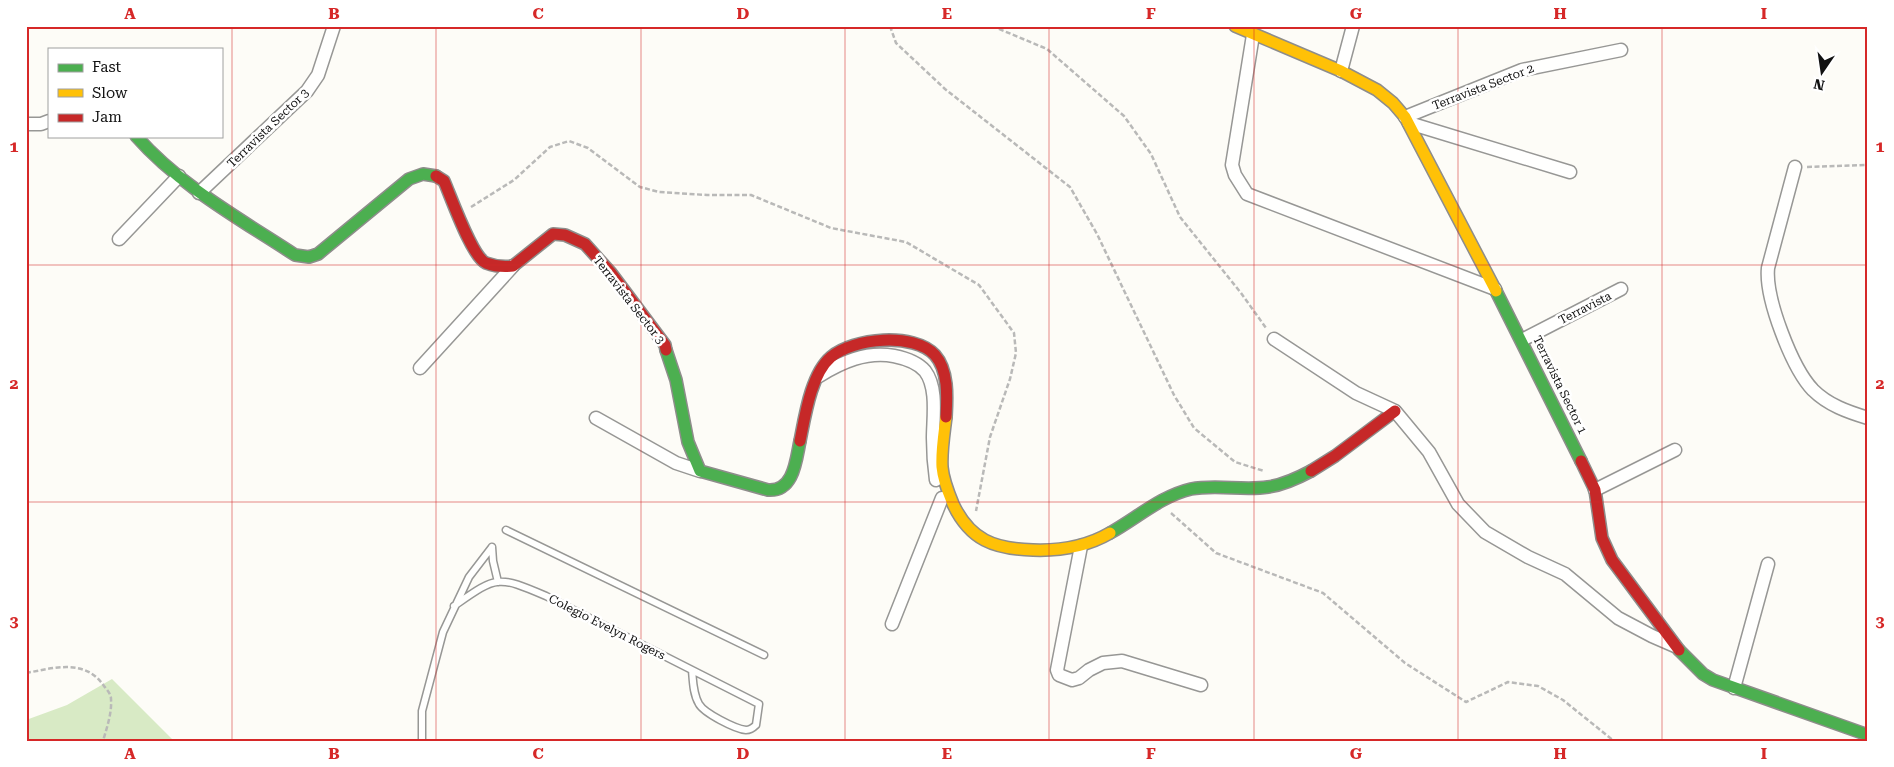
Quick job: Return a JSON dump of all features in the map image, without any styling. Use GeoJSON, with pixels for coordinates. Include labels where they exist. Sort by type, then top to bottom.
{"type":"FeatureCollection","features":[{"type":"Feature","properties":{"kind":"street","name":"Terravista Sector 3"},"geometry":{"type":"LineString","coordinates":[[199,193],[307,91],[318,75],[334,26]]}},
{"type":"Feature","properties":{"kind":"street","name":"Terravista Sector 1"},"geometry":{"type":"LineString","coordinates":[[1235,26],[1341,71],[1377,90],[1394,103],[1407,120],[1522,340],[1596,490],[1602,538],[1612,560],[1676,647],[1703,674],[1734,688],[1868,734]]}},
{"type":"Feature","properties":{"kind":"street"},"geometry":{"type":"LineString","coordinates":[[1341,71],[1353,26]]}},
{"type":"Feature","properties":{"kind":"street"},"geometry":{"type":"LineString","coordinates":[[1253,35],[1232,165],[1235,175],[1247,194],[1495,289]]}},
{"type":"Feature","properties":{"kind":"street","name":"Terravista Sector 2"},"geometry":{"type":"LineString","coordinates":[[1407,120],[1522,70],[1621,50]]}},
{"type":"Feature","properties":{"kind":"street"},"geometry":{"type":"LineString","coordinates":[[1407,120],[1570,172]]}},
{"type":"Feature","properties":{"kind":"street"},"geometry":{"type":"LineString","coordinates":[[26,124],[41,124],[48,121]]}},
{"type":"Feature","properties":{"kind":"street"},"geometry":{"type":"LineString","coordinates":[[138,138],[149,151],[199,193],[290,253],[304,257],[318,254],[409,180],[417,176],[434,175],[444,181],[475,253],[493,265],[513,266]]}},
{"type":"Feature","properties":{"kind":"street"},"geometry":{"type":"LineString","coordinates":[[1795,167],[1768,268],[1768,282],[1777,318],[1793,359],[1813,390],[1836,407],[1868,418]]}},
{"type":"Feature","properties":{"kind":"street"},"geometry":{"type":"LineString","coordinates":[[119,239],[179,176]]}},
{"type":"Feature","properties":{"kind":"street","name":"Terravista Sector 3"},"geometry":{"type":"LineString","coordinates":[[513,266],[553,234],[565,234],[585,244],[611,273],[665,345],[676,380],[688,442],[700,471]]}},
{"type":"Feature","properties":{"kind":"street"},"geometry":{"type":"LineString","coordinates":[[420,368],[513,266]]}},
{"type":"Feature","properties":{"kind":"street","name":"Terravista"},"geometry":{"type":"LineString","coordinates":[[1522,340],[1621,289]]}},
{"type":"Feature","properties":{"kind":"street"},"geometry":{"type":"LineString","coordinates":[[1274,339],[1356,393],[1395,411],[1429,452],[1458,504],[1485,532],[1528,557],[1565,574],[1618,618],[1676,647]]}},
{"type":"Feature","properties":{"kind":"street"},"geometry":{"type":"LineString","coordinates":[[596,418],[676,463],[774,491],[784,487],[790,478],[802,436],[810,395],[817,378],[832,356],[858,345],[877,341],[898,340],[918,344],[934,354],[944,368],[947,386],[942,468],[944,482],[962,517],[972,533],[992,544],[1008,549],[1046,551],[1082,546],[1110,534],[1181,492],[1210,486],[1268,487],[1293,480],[1322,464],[1395,411]]}},
{"type":"Feature","properties":{"kind":"street"},"geometry":{"type":"LineString","coordinates":[[817,378],[838,365],[861,356],[884,354],[903,358],[924,370],[932,388],[933,465],[938,487],[942,498],[962,517]]}},
{"type":"Feature","properties":{"kind":"street"},"geometry":{"type":"LineString","coordinates":[[1596,490],[1675,450]]}},
{"type":"Feature","properties":{"kind":"street"},"geometry":{"type":"LineString","coordinates":[[892,624],[942,498]]}},
{"type":"Feature","properties":{"kind":"street"},"geometry":{"type":"LineString","coordinates":[[1082,546],[1057,670],[1059,675],[1072,680],[1079,678],[1103,663],[1122,661],[1200,685]]}},
{"type":"Feature","properties":{"kind":"street"},"geometry":{"type":"LineString","coordinates":[[1734,688],[1768,564]]}},
{"type":"Feature","properties":{"kind":"lane"},"geometry":{"type":"LineString","coordinates":[[506,530],[764,655]]}},
{"type":"Feature","properties":{"kind":"lane"},"geometry":{"type":"LineString","coordinates":[[422,741],[422,711],[443,632],[454,606],[469,577],[492,547],[498,582],[482,586],[454,606]]}},
{"type":"Feature","properties":{"kind":"lane","name":"Colegio Evelyn Rogers"},"geometry":{"type":"LineString","coordinates":[[498,582],[514,583],[546,596],[692,670],[759,704],[757,723],[750,729],[742,729],[706,712],[698,702],[692,670]]}},
{"type":"Feature","properties":{"kind":"path"},"geometry":{"type":"LineString","coordinates":[[890,26],[896,43],[945,89],[1070,187],[1098,234],[1174,395],[1194,428],[1235,462],[1268,472]]}},
{"type":"Feature","properties":{"kind":"path"},"geometry":{"type":"LineString","coordinates":[[992,26],[1046,48],[1124,116],[1151,154],[1180,216],[1241,293],[1274,339]]}},
{"type":"Feature","properties":{"kind":"path"},"geometry":{"type":"LineString","coordinates":[[459,215],[514,180],[550,147],[569,141],[588,148],[640,188],[659,192],[708,196],[751,195],[831,228],[906,242],[979,285],[1014,333],[1016,354],[1010,379],[990,437],[980,482],[972,533]]}},
{"type":"Feature","properties":{"kind":"path"},"geometry":{"type":"LineString","coordinates":[[1795,167],[1868,165]]}},
{"type":"Feature","properties":{"kind":"path"},"geometry":{"type":"LineString","coordinates":[[1160,503],[1216,553],[1323,593],[1405,663],[1466,702],[1508,682],[1538,686],[1563,700],[1614,741]]}},
{"type":"Feature","properties":{"kind":"path"},"geometry":{"type":"LineString","coordinates":[[26,673],[64,666],[89,671],[101,682],[111,697],[111,712],[103,741]]}},
{"type":"Feature","properties":{"kind":"green space"},"geometry":{"type":"Polygon","coordinates":[[[112,679],[174,741],[26,741],[26,720],[67,705],[112,679]]]}},
{"type":"Feature","properties":{"kind":"traffic: fast"},"geometry":{"type":"LineString","coordinates":[[138,138],[172,171],[211,201],[295,255],[309,257],[318,254],[409,179],[423,174],[436,176]]}},
{"type":"Feature","properties":{"kind":"traffic: fast"},"geometry":{"type":"LineString","coordinates":[[1496,291],[1581,461]]}},
{"type":"Feature","properties":{"kind":"traffic: fast"},"geometry":{"type":"LineString","coordinates":[[666,350],[676,380],[688,442],[700,471],[768,490],[777,489],[783,486],[792,473],[800,441]]}},
{"type":"Feature","properties":{"kind":"traffic: fast"},"geometry":{"type":"LineString","coordinates":[[1110,533],[1159,502],[1180,492],[1201,488],[1268,487],[1290,481],[1311,471]]}},
{"type":"Feature","properties":{"kind":"traffic: fast"},"geometry":{"type":"LineString","coordinates":[[1679,650],[1703,674],[1713,680],[1868,735]]}},
{"type":"Feature","properties":{"kind":"traffic: slow"},"geometry":{"type":"LineString","coordinates":[[1235,26],[1341,71],[1377,90],[1393,103],[1405,117],[1496,291]]}},
{"type":"Feature","properties":{"kind":"traffic: slow"},"geometry":{"type":"LineString","coordinates":[[946,417],[942,455],[945,481],[953,504],[960,516],[976,534],[985,540],[1006,547],[1043,550],[1063,549],[1082,545],[1110,533]]}},
{"type":"Feature","properties":{"kind":"traffic: jam"},"geometry":{"type":"LineString","coordinates":[[436,176],[444,181],[468,239],[480,258],[486,263],[499,266],[513,266],[553,234],[565,235],[585,244],[611,273],[665,345],[666,350]]}},
{"type":"Feature","properties":{"kind":"traffic: jam"},"geometry":{"type":"LineString","coordinates":[[800,441],[810,396],[824,364],[841,351],[854,345],[868,342],[883,340],[913,343],[935,355],[940,361],[945,377],[947,393],[946,417]]}},
{"type":"Feature","properties":{"kind":"traffic: jam"},"geometry":{"type":"LineString","coordinates":[[1311,471],[1335,456],[1395,411]]}},
{"type":"Feature","properties":{"kind":"traffic: jam"},"geometry":{"type":"LineString","coordinates":[[1581,461],[1595,490],[1602,538],[1612,560],[1679,650]]}}]}
